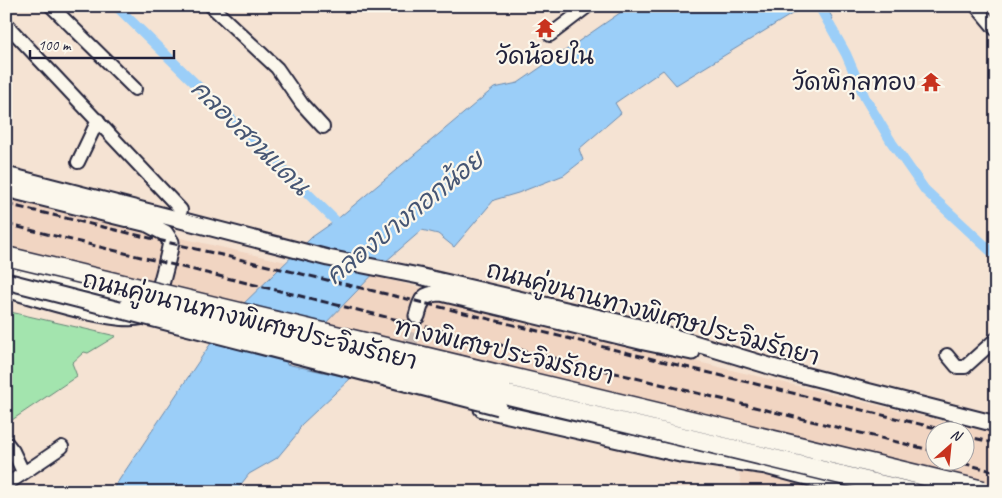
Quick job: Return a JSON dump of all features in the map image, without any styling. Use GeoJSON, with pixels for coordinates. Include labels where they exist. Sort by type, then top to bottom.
{"type":"FeatureCollection","features":[{"type":"Feature","properties":{"kind":"highway","name":"ทางพิเศษประจิมรัถยา"},"geometry":{"type":"LineString","coordinates":[[6,256],[992,492]]}},
{"type":"Feature","properties":{"kind":"highway","name":"ทางพิเศษประจิมรัถยา"},"geometry":{"type":"LineString","coordinates":[[6,275],[912,492]]}},
{"type":"Feature","properties":{"kind":"highway"},"geometry":{"type":"LineString","coordinates":[[6,280],[45,284]]}},
{"type":"Feature","properties":{"kind":"main road","name":"ถนนคู่ขนานทางพิเศษประจิมรัถยา"},"geometry":{"type":"LineString","coordinates":[[6,175],[328,258],[419,276],[648,329],[776,368],[996,424]]}},
{"type":"Feature","properties":{"kind":"main road"},"geometry":{"type":"LineString","coordinates":[[6,189],[148,224],[165,233],[172,242],[159,289],[149,313],[138,319],[88,312],[6,289]]}},
{"type":"Feature","properties":{"kind":"main road"},"geometry":{"type":"LineString","coordinates":[[6,196],[147,230],[163,238],[164,243],[152,293],[140,300],[6,266]]}},
{"type":"Feature","properties":{"kind":"main road","name":"ถนนคู่ขนานทางพิเศษประจิมรัถยา"},"geometry":{"type":"LineString","coordinates":[[6,280],[499,407],[767,466],[863,492]]}},
{"type":"Feature","properties":{"kind":"main road"},"geometry":{"type":"LineString","coordinates":[[417,316],[422,299],[429,293],[441,293],[644,342],[776,368]]}},
{"type":"Feature","properties":{"kind":"main road"},"geometry":{"type":"LineString","coordinates":[[409,347],[403,380],[406,387],[414,392],[680,454],[767,466]]}},
{"type":"Feature","properties":{"kind":"street"},"geometry":{"type":"LineString","coordinates":[[51,6],[135,89]]}},
{"type":"Feature","properties":{"kind":"street"},"geometry":{"type":"LineString","coordinates":[[211,6],[277,68],[302,104],[323,127]]}},
{"type":"Feature","properties":{"kind":"street"},"geometry":{"type":"LineString","coordinates":[[550,35],[588,6]]}},
{"type":"Feature","properties":{"kind":"street"},"geometry":{"type":"LineString","coordinates":[[976,6],[996,30]]}},
{"type":"Feature","properties":{"kind":"street"},"geometry":{"type":"LineString","coordinates":[[6,24],[181,210]]}},
{"type":"Feature","properties":{"kind":"street"},"geometry":{"type":"LineString","coordinates":[[78,162],[98,120]]}},
{"type":"Feature","properties":{"kind":"street"},"geometry":{"type":"LineString","coordinates":[[947,355],[956,367],[965,367],[996,339]]}},
{"type":"Feature","properties":{"kind":"street"},"geometry":{"type":"LineString","coordinates":[[6,442],[13,451],[23,472]]}},
{"type":"Feature","properties":{"kind":"street"},"geometry":{"type":"LineString","coordinates":[[6,484],[62,446]]}},
{"type":"Feature","properties":{"kind":"shaded area"},"geometry":{"type":"Polygon","coordinates":[[[6,198],[286,262],[237,310],[6,261],[6,198]]]}},
{"type":"Feature","properties":{"kind":"shaded area"},"geometry":{"type":"Polygon","coordinates":[[[372,275],[661,353],[938,420],[924,420],[924,470],[974,470],[974,429],[996,434],[996,492],[949,492],[308,341],[372,275]]]}},
{"type":"Feature","properties":{"kind":"shaded area"},"geometry":{"type":"Polygon","coordinates":[[[749,470],[849,492],[743,492],[739,473],[749,470]]]}},
{"type":"Feature","properties":{"kind":"green space"},"geometry":{"type":"Polygon","coordinates":[[[6,311],[116,336],[88,353],[84,352],[72,363],[77,376],[9,422],[6,417],[6,311]]]}},
{"type":"Feature","properties":{"kind":"water","name":"คลองบางกอกน้อย"},"geometry":{"type":"Polygon","coordinates":[[[630,6],[805,6],[676,85],[663,70],[615,103],[621,113],[579,149],[583,160],[564,175],[494,200],[454,247],[438,234],[422,230],[385,262],[286,364],[351,378],[301,425],[297,434],[277,458],[249,474],[235,492],[111,492],[209,346],[237,310],[312,237],[335,221],[494,88],[518,83],[630,6]]]}},
{"type":"Feature","properties":{"kind":"water"},"geometry":{"type":"Polygon","coordinates":[[[815,6],[826,6],[833,19],[825,23],[815,6]]]}},
{"type":"Feature","properties":{"kind":"waterway","name":"คลองสวนแดน"},"geometry":{"type":"LineString","coordinates":[[116,6],[344,229]]}},
{"type":"Feature","properties":{"kind":"waterway"},"geometry":{"type":"LineString","coordinates":[[819,6],[846,54],[865,98],[892,143],[925,190],[996,256]]}},
{"type":"Feature","properties":{"kind":"tunnel"},"geometry":{"type":"LineString","coordinates":[[409,347],[417,316]]}},
{"type":"Feature","properties":{"kind":"railway"},"geometry":{"type":"LineString","coordinates":[[6,204],[399,297],[924,425]]}},
{"type":"Feature","properties":{"kind":"railway"},"geometry":{"type":"LineString","coordinates":[[6,224],[924,449]]}},
{"type":"Feature","properties":{"kind":"railway"},"geometry":{"type":"LineString","coordinates":[[974,438],[996,443]]}},
{"type":"Feature","properties":{"kind":"railway"},"geometry":{"type":"LineString","coordinates":[[974,466],[996,472]]}},
{"type":"Feature","properties":{"kind":"place","name":"วัดน้อยใน"},"geometry":{"type":"Point","coordinates":[545,28]}},
{"type":"Feature","properties":{"kind":"place","name":"วัดพิกุลทอง"},"geometry":{"type":"Point","coordinates":[931,82]}}]}
